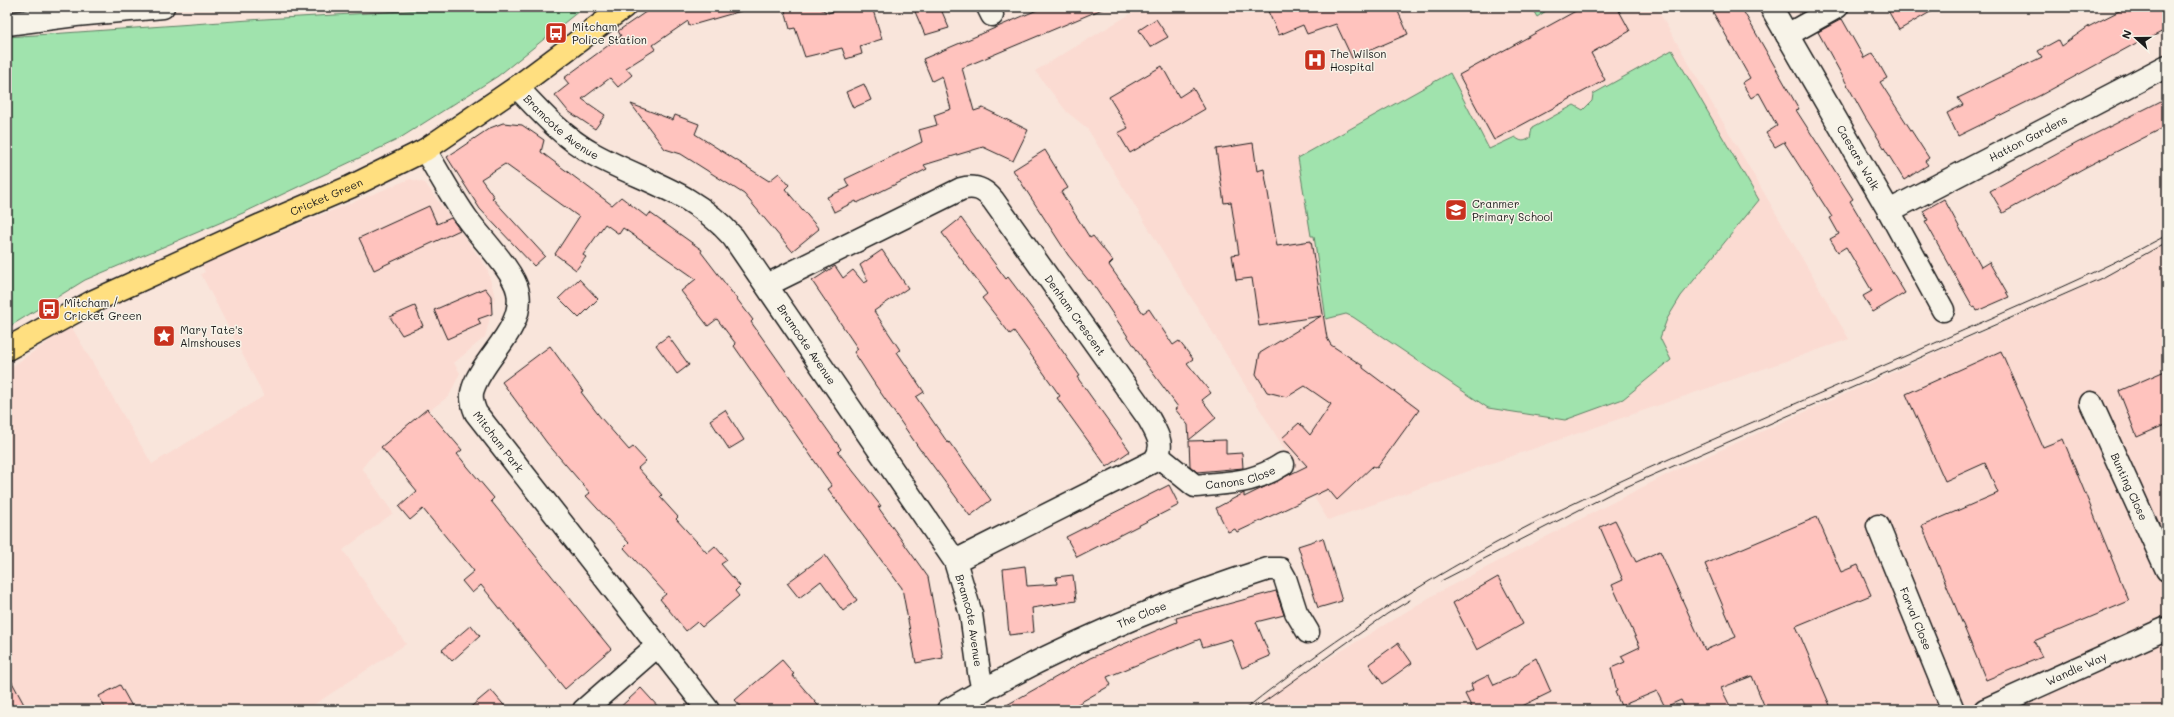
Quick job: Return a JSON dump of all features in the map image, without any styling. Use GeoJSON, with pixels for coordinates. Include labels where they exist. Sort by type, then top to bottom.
{"type":"FeatureCollection","features":[{"type":"Feature","properties":{"kind":"main road","name":"Cricket Green"},"geometry":{"type":"LineString","coordinates":[[7,349],[94,301],[261,225],[350,187],[425,150],[517,87],[624,7]]}},
{"type":"Feature","properties":{"kind":"street"},"geometry":{"type":"LineString","coordinates":[[7,24],[76,11],[163,7]]}},
{"type":"Feature","properties":{"kind":"street","name":"Caesars Walk"},"geometry":{"type":"LineString","coordinates":[[1771,7],[1889,211],[1943,310]]}},
{"type":"Feature","properties":{"kind":"street"},"geometry":{"type":"LineString","coordinates":[[1787,35],[1837,7]]}},
{"type":"Feature","properties":{"kind":"street","name":"Hatton Gardens"},"geometry":{"type":"LineString","coordinates":[[1889,211],[2167,66]]}},
{"type":"Feature","properties":{"kind":"street","name":"Bramcote Avenue"},"geometry":{"type":"LineString","coordinates":[[517,87],[542,114],[576,143],[624,169],[681,195],[702,208],[733,237],[955,561],[971,614],[983,691]]}},
{"type":"Feature","properties":{"kind":"street","name":"Mitcham Park"},"geometry":{"type":"LineString","coordinates":[[425,150],[453,199],[508,271],[518,292],[516,313],[510,328],[472,390],[476,413],[708,710]]}},
{"type":"Feature","properties":{"kind":"street","name":"Denham Crescent"},"geometry":{"type":"LineString","coordinates":[[766,285],[961,189],[969,186],[982,189],[993,200],[1149,419],[1159,437],[1160,449],[1158,456]]}},
{"type":"Feature","properties":{"kind":"street","name":"Bunting Close"},"geometry":{"type":"LineString","coordinates":[[2091,403],[2167,570]]}},
{"type":"Feature","properties":{"kind":"street"},"geometry":{"type":"LineString","coordinates":[[955,561],[1148,466],[1158,456]]}},
{"type":"Feature","properties":{"kind":"street","name":"Canons Close"},"geometry":{"type":"LineString","coordinates":[[1158,456],[1195,486],[1249,481],[1260,477],[1283,464]]}},
{"type":"Feature","properties":{"kind":"street","name":"Forval Close"},"geometry":{"type":"LineString","coordinates":[[1878,526],[1953,710]]}},
{"type":"Feature","properties":{"kind":"street","name":"The Close"},"geometry":{"type":"LineString","coordinates":[[948,710],[1089,636],[1165,604],[1268,569],[1280,569],[1285,578],[1296,612],[1308,632]]}},
{"type":"Feature","properties":{"kind":"street","name":"Wandle Way"},"geometry":{"type":"LineString","coordinates":[[1985,710],[2167,628]]}},
{"type":"Feature","properties":{"kind":"street"},"geometry":{"type":"LineString","coordinates":[[584,710],[657,646]]}},
{"type":"Feature","properties":{"kind":"shaded area","name":"Cranmer Primary School"},"geometry":{"type":"Polygon","coordinates":[[[1142,7],[1656,7],[1849,339],[1328,520],[1087,128],[1067,112],[1035,71],[1142,7]]]}},
{"type":"Feature","properties":{"kind":"shaded area"},"geometry":{"type":"Polygon","coordinates":[[[410,179],[425,183],[487,268],[495,297],[485,337],[454,363],[460,373],[449,396],[370,458],[362,468],[393,513],[343,550],[406,644],[306,710],[7,710],[7,370],[71,326],[152,464],[264,396],[201,274],[205,272],[201,264],[410,179]]]}},
{"type":"Feature","properties":{"kind":"shaded area"},"geometry":{"type":"Polygon","coordinates":[[[2167,242],[2167,710],[1270,710],[1262,699],[1437,593],[1672,472],[2105,277],[2167,242]]]}},
{"type":"Feature","properties":{"kind":"green space"},"geometry":{"type":"Polygon","coordinates":[[[475,7],[584,7],[498,76],[397,140],[243,213],[85,280],[7,328],[7,37],[264,19],[475,7]]]}},
{"type":"Feature","properties":{"kind":"green space"},"geometry":{"type":"Polygon","coordinates":[[[1531,7],[1552,7],[1537,17],[1531,7]]]}},
{"type":"Feature","properties":{"kind":"green space"},"geometry":{"type":"Polygon","coordinates":[[[1672,50],[1759,200],[1681,296],[1667,319],[1660,338],[1671,360],[1623,399],[1565,420],[1488,408],[1353,317],[1346,314],[1326,319],[1314,236],[1311,236],[1298,158],[1450,73],[1489,149],[1515,137],[1521,141],[1524,141],[1530,138],[1532,128],[1574,105],[1583,110],[1592,101],[1593,94],[1672,50]]]}},
{"type":"Feature","properties":{"kind":"building"},"geometry":{"type":"Polygon","coordinates":[[[653,7],[740,7],[741,11],[689,26],[688,21],[653,45],[656,49],[626,68],[632,75],[618,87],[610,78],[582,99],[605,115],[595,129],[568,111],[555,95],[569,84],[564,78],[621,36],[618,31],[653,7]]]}},
{"type":"Feature","properties":{"kind":"building"},"geometry":{"type":"Polygon","coordinates":[[[784,7],[818,7],[828,13],[847,7],[872,7],[882,39],[860,46],[862,54],[846,59],[842,48],[805,57],[795,28],[790,29],[784,7]]]}},
{"type":"Feature","properties":{"kind":"building"},"geometry":{"type":"Polygon","coordinates":[[[913,7],[940,7],[949,28],[925,35],[913,7]]]}},
{"type":"Feature","properties":{"kind":"building"},"geometry":{"type":"Polygon","coordinates":[[[1044,7],[1107,7],[962,68],[974,111],[983,108],[1028,130],[1013,161],[983,147],[924,165],[927,169],[857,203],[856,201],[834,212],[827,197],[849,187],[845,179],[922,142],[919,130],[937,125],[934,115],[951,109],[942,76],[932,81],[923,59],[1044,7]]]}},
{"type":"Feature","properties":{"kind":"building"},"geometry":{"type":"Polygon","coordinates":[[[1266,7],[1396,7],[1408,34],[1352,58],[1336,24],[1307,34],[1303,25],[1279,35],[1266,7]]]}},
{"type":"Feature","properties":{"kind":"building"},"geometry":{"type":"Polygon","coordinates":[[[1583,7],[1617,7],[1630,31],[1591,53],[1605,80],[1494,140],[1459,75],[1583,7]]]}},
{"type":"Feature","properties":{"kind":"building"},"geometry":{"type":"Polygon","coordinates":[[[1710,7],[1741,7],[1799,109],[1796,110],[1853,199],[1850,201],[1905,293],[1873,312],[1863,296],[1872,291],[1846,247],[1838,252],[1830,239],[1839,234],[1830,218],[1832,217],[1784,142],[1775,147],[1766,133],[1777,126],[1759,93],[1751,98],[1742,83],[1750,78],[1710,7]]]}},
{"type":"Feature","properties":{"kind":"building"},"geometry":{"type":"Polygon","coordinates":[[[1886,7],[1939,7],[1899,30],[1886,7]]]}},
{"type":"Feature","properties":{"kind":"building"},"geometry":{"type":"Polygon","coordinates":[[[2127,7],[2167,7],[2167,29],[2141,43],[2140,41],[2041,95],[1958,136],[1947,113],[1963,105],[1958,98],[2042,57],[2038,51],[2058,40],[2061,46],[2088,27],[2127,7]]]}},
{"type":"Feature","properties":{"kind":"building"},"geometry":{"type":"Polygon","coordinates":[[[1156,19],[1168,37],[1150,47],[1139,30],[1156,19]]]}},
{"type":"Feature","properties":{"kind":"building"},"geometry":{"type":"Polygon","coordinates":[[[1842,19],[1864,58],[1873,53],[1887,78],[1880,82],[1929,158],[1925,161],[1928,165],[1904,180],[1865,117],[1818,32],[1842,19]]]}},
{"type":"Feature","properties":{"kind":"building"},"geometry":{"type":"Polygon","coordinates":[[[1162,66],[1179,97],[1193,88],[1205,109],[1130,153],[1118,133],[1128,128],[1109,97],[1162,66]]]}},
{"type":"Feature","properties":{"kind":"building"},"geometry":{"type":"Polygon","coordinates":[[[864,84],[871,100],[853,108],[846,92],[864,84]]]}},
{"type":"Feature","properties":{"kind":"building"},"geometry":{"type":"Polygon","coordinates":[[[2167,98],[2167,126],[2086,167],[2003,213],[1990,191],[2077,143],[2167,98]]]}},
{"type":"Feature","properties":{"kind":"building"},"geometry":{"type":"Polygon","coordinates":[[[631,104],[673,120],[675,115],[699,124],[695,134],[769,181],[779,173],[789,185],[785,189],[819,229],[792,251],[744,194],[681,154],[665,149],[631,104]]]}},
{"type":"Feature","properties":{"kind":"building"},"geometry":{"type":"Polygon","coordinates":[[[503,123],[522,125],[544,140],[541,152],[612,205],[621,197],[647,217],[650,213],[702,250],[701,252],[753,320],[751,322],[841,449],[838,452],[881,506],[878,507],[928,577],[943,658],[916,663],[902,588],[828,489],[832,486],[734,346],[736,344],[717,319],[708,326],[681,291],[696,279],[623,228],[619,234],[605,224],[583,255],[586,257],[576,270],[555,254],[579,217],[505,164],[481,179],[494,197],[492,198],[545,256],[534,266],[480,209],[447,157],[490,128],[503,123]]]}},
{"type":"Feature","properties":{"kind":"building"},"geometry":{"type":"Polygon","coordinates":[[[1253,143],[1257,171],[1264,169],[1277,246],[1311,241],[1327,338],[1331,345],[1363,366],[1363,368],[1419,410],[1377,468],[1373,466],[1337,500],[1328,489],[1237,532],[1235,529],[1228,532],[1216,508],[1244,493],[1244,497],[1307,466],[1282,438],[1299,423],[1310,435],[1331,404],[1305,386],[1287,397],[1267,392],[1256,374],[1260,353],[1321,316],[1259,326],[1252,278],[1236,280],[1232,255],[1239,254],[1231,202],[1224,203],[1216,149],[1253,143]]]}},
{"type":"Feature","properties":{"kind":"building"},"geometry":{"type":"Polygon","coordinates":[[[1045,150],[1068,188],[1061,192],[1090,238],[1093,236],[1113,261],[1109,265],[1143,313],[1149,309],[1173,345],[1179,341],[1193,359],[1187,363],[1211,393],[1202,400],[1216,418],[1189,440],[1188,425],[1175,409],[1178,407],[1147,365],[1090,280],[1089,281],[1068,255],[1013,170],[1045,150]]]}},
{"type":"Feature","properties":{"kind":"building"},"geometry":{"type":"Polygon","coordinates":[[[1944,199],[1981,267],[1989,262],[2009,297],[1977,311],[1975,306],[1973,307],[1925,221],[1928,220],[1923,211],[1944,199]]]}},
{"type":"Feature","properties":{"kind":"building"},"geometry":{"type":"Polygon","coordinates":[[[429,206],[437,224],[451,218],[460,230],[374,270],[359,238],[429,206]]]}},
{"type":"Feature","properties":{"kind":"building"},"geometry":{"type":"Polygon","coordinates":[[[961,218],[1006,279],[1008,277],[1042,322],[1080,376],[1077,377],[1130,451],[1107,467],[1057,398],[1060,396],[1014,331],[1010,334],[982,298],[987,294],[942,233],[961,218]]]}},
{"type":"Feature","properties":{"kind":"building"},"geometry":{"type":"Polygon","coordinates":[[[882,250],[908,288],[874,311],[900,350],[897,352],[924,392],[916,397],[948,443],[949,442],[991,500],[970,516],[921,451],[876,386],[854,352],[858,349],[812,281],[835,266],[843,278],[853,270],[864,283],[868,281],[860,265],[882,250]]]}},
{"type":"Feature","properties":{"kind":"building"},"geometry":{"type":"Polygon","coordinates":[[[579,279],[598,299],[579,318],[559,298],[579,279]]]}},
{"type":"Feature","properties":{"kind":"building"},"geometry":{"type":"Polygon","coordinates":[[[485,288],[491,296],[492,314],[478,319],[481,324],[447,339],[434,310],[485,288]]]}},
{"type":"Feature","properties":{"kind":"building"},"geometry":{"type":"Polygon","coordinates":[[[415,306],[423,326],[402,335],[390,317],[415,306]]]}},
{"type":"Feature","properties":{"kind":"building"},"geometry":{"type":"Polygon","coordinates":[[[668,336],[689,365],[677,374],[656,345],[668,336]]]}},
{"type":"Feature","properties":{"kind":"building"},"geometry":{"type":"Polygon","coordinates":[[[550,346],[583,391],[581,392],[601,418],[629,450],[633,447],[646,461],[638,468],[662,495],[660,497],[678,517],[676,519],[707,553],[715,546],[727,560],[721,564],[740,586],[735,591],[739,596],[702,627],[697,622],[686,631],[660,599],[666,594],[624,548],[629,543],[586,496],[590,493],[547,443],[502,382],[550,346]]]}},
{"type":"Feature","properties":{"kind":"building"},"geometry":{"type":"Polygon","coordinates":[[[2001,351],[2043,447],[2063,439],[2129,601],[2034,641],[2042,657],[1986,680],[1922,526],[1998,493],[1985,463],[1945,481],[1906,394],[2001,351]]]}},
{"type":"Feature","properties":{"kind":"building"},"geometry":{"type":"Polygon","coordinates":[[[2167,370],[2167,424],[2137,437],[2119,391],[2167,370]]]}},
{"type":"Feature","properties":{"kind":"building"},"geometry":{"type":"Polygon","coordinates":[[[427,409],[462,450],[457,454],[494,498],[491,501],[611,649],[565,689],[481,585],[472,593],[462,581],[474,571],[423,509],[410,520],[399,507],[417,491],[381,447],[427,409]]]}},
{"type":"Feature","properties":{"kind":"building"},"geometry":{"type":"Polygon","coordinates":[[[725,410],[744,440],[729,449],[710,420],[725,410]]]}},
{"type":"Feature","properties":{"kind":"building"},"geometry":{"type":"Polygon","coordinates":[[[1226,440],[1226,454],[1242,453],[1243,468],[1197,472],[1190,466],[1189,441],[1226,440]]]}},
{"type":"Feature","properties":{"kind":"building"},"geometry":{"type":"Polygon","coordinates":[[[1169,485],[1179,505],[1077,557],[1066,537],[1169,485]]]}},
{"type":"Feature","properties":{"kind":"building"},"geometry":{"type":"Polygon","coordinates":[[[1817,517],[1841,572],[1858,565],[1871,595],[1796,626],[1832,710],[1766,710],[1752,676],[1721,688],[1732,710],[1686,710],[1681,700],[1665,707],[1657,691],[1621,706],[1615,692],[1617,691],[1611,668],[1625,662],[1621,656],[1640,647],[1612,585],[1623,580],[1600,527],[1615,520],[1636,562],[1660,551],[1705,650],[1736,637],[1705,564],[1817,517]]]}},
{"type":"Feature","properties":{"kind":"building"},"geometry":{"type":"Polygon","coordinates":[[[1323,538],[1342,601],[1318,608],[1298,546],[1323,538]]]}},
{"type":"Feature","properties":{"kind":"building"},"geometry":{"type":"Polygon","coordinates":[[[825,555],[857,600],[843,611],[821,581],[799,598],[787,583],[825,555]]]}},
{"type":"Feature","properties":{"kind":"building"},"geometry":{"type":"Polygon","coordinates":[[[1025,566],[1027,586],[1057,584],[1056,577],[1073,575],[1076,601],[1032,608],[1034,632],[1009,635],[1003,569],[1025,566]]]}},
{"type":"Feature","properties":{"kind":"building"},"geometry":{"type":"Polygon","coordinates":[[[1498,577],[1523,624],[1477,650],[1453,603],[1498,577]]]}},
{"type":"Feature","properties":{"kind":"building"},"geometry":{"type":"Polygon","coordinates":[[[1276,591],[1284,615],[1256,622],[1270,656],[1242,668],[1231,639],[1203,647],[1200,639],[1107,677],[1111,685],[1067,710],[998,710],[1090,658],[1177,622],[1176,618],[1276,591]]]}},
{"type":"Feature","properties":{"kind":"building"},"geometry":{"type":"Polygon","coordinates":[[[471,625],[480,636],[452,661],[442,650],[471,625]]]}},
{"type":"Feature","properties":{"kind":"building"},"geometry":{"type":"Polygon","coordinates":[[[1398,643],[1412,663],[1383,684],[1369,664],[1398,643]]]}},
{"type":"Feature","properties":{"kind":"building"},"geometry":{"type":"Polygon","coordinates":[[[1536,658],[1551,692],[1514,710],[1473,710],[1465,694],[1473,690],[1471,684],[1489,675],[1494,685],[1517,675],[1524,665],[1536,658]]]}},
{"type":"Feature","properties":{"kind":"building"},"geometry":{"type":"Polygon","coordinates":[[[782,660],[794,674],[792,675],[822,710],[744,710],[735,700],[782,660]]]}},
{"type":"Feature","properties":{"kind":"building"},"geometry":{"type":"Polygon","coordinates":[[[7,673],[27,710],[7,710],[7,673]]]}},
{"type":"Feature","properties":{"kind":"building"},"geometry":{"type":"Polygon","coordinates":[[[120,685],[134,710],[106,710],[99,696],[120,685]]]}},
{"type":"Feature","properties":{"kind":"building"},"geometry":{"type":"Polygon","coordinates":[[[641,688],[661,710],[617,710],[641,688]]]}},
{"type":"Feature","properties":{"kind":"building"},"geometry":{"type":"Polygon","coordinates":[[[491,690],[508,710],[467,710],[491,690]]]}},
{"type":"Feature","properties":{"kind":"tram line"},"geometry":{"type":"LineString","coordinates":[[1244,710],[1280,682],[1354,629],[1432,580],[1511,535],[1647,469],[2052,291],[2139,250],[2167,235]]}},
{"type":"Feature","properties":{"kind":"tram line"},"geometry":{"type":"LineString","coordinates":[[1441,581],[1612,493],[2104,277],[2167,242]]}},
{"type":"Feature","properties":{"kind":"tram line"},"geometry":{"type":"LineString","coordinates":[[1254,709],[1387,614],[1410,600]]}},
{"type":"Feature","properties":{"kind":"place","name":"Mitcham Police Station"},"geometry":{"type":"Point","coordinates":[556,33]}},
{"type":"Feature","properties":{"kind":"place","name":"The Wilson Hospital"},"geometry":{"type":"Point","coordinates":[1315,60]}},
{"type":"Feature","properties":{"kind":"place","name":"Cranmer Primary School"},"geometry":{"type":"Point","coordinates":[1456,210]}},
{"type":"Feature","properties":{"kind":"place","name":"Mitcham / Cricket Green"},"geometry":{"type":"Point","coordinates":[49,309]}},
{"type":"Feature","properties":{"kind":"place","name":"Mary Tate's Almshouses"},"geometry":{"type":"Point","coordinates":[164,336]}}]}
